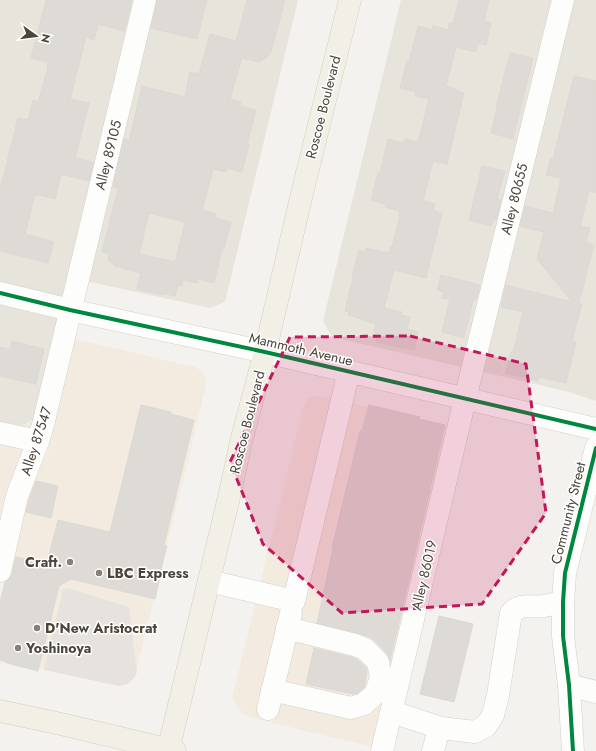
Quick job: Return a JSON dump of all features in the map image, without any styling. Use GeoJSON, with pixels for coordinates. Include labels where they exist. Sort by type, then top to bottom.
{"type":"FeatureCollection","features":[{"type":"Feature","properties":{"kind":"main road","name":"Roscoe Boulevard"},"geometry":{"type":"LineString","coordinates":[[171,750],[242,438],[265,352],[304,185],[350,0]]}},
{"type":"Feature","properties":{"kind":"main road"},"geometry":{"type":"LineString","coordinates":[[0,711],[171,750]]}},
{"type":"Feature","properties":{"kind":"street","name":"Alley 89105"},"geometry":{"type":"LineString","coordinates":[[70,310],[145,0]]}},
{"type":"Feature","properties":{"kind":"street","name":"Alley 80655"},"geometry":{"type":"LineString","coordinates":[[465,399],[563,0]]}},
{"type":"Feature","properties":{"kind":"street","name":"Mammoth Avenue"},"geometry":{"type":"LineString","coordinates":[[0,293],[70,310],[265,352],[596,429]]}},
{"type":"Feature","properties":{"kind":"street","name":"Alley 87547"},"geometry":{"type":"LineString","coordinates":[[0,571],[17,496],[38,441],[70,310]]}},
{"type":"Feature","properties":{"kind":"street"},"geometry":{"type":"LineString","coordinates":[[287,628],[355,645],[365,649],[378,662],[381,678],[375,694],[364,704],[351,708],[270,700],[287,628],[294,601],[348,371]]}},
{"type":"Feature","properties":{"kind":"street","name":"Alley 86019"},"geometry":{"type":"LineString","coordinates":[[382,751],[465,399]]}},
{"type":"Feature","properties":{"kind":"street"},"geometry":{"type":"LineString","coordinates":[[0,434],[38,441]]}},
{"type":"Feature","properties":{"kind":"street","name":"Community Street"},"geometry":{"type":"LineString","coordinates":[[573,751],[569,686],[562,636],[565,573],[596,448]]}},
{"type":"Feature","properties":{"kind":"street"},"geometry":{"type":"LineString","coordinates":[[209,581],[294,601]]}},
{"type":"Feature","properties":{"kind":"street"},"geometry":{"type":"LineString","coordinates":[[392,712],[441,728],[475,732],[486,726],[493,715],[498,695],[511,613],[517,607],[544,606],[563,602]]}},
{"type":"Feature","properties":{"kind":"street"},"geometry":{"type":"LineString","coordinates":[[569,686],[596,692]]}},
{"type":"Feature","properties":{"kind":"street"},"geometry":{"type":"LineString","coordinates":[[432,751],[441,728]]}},
{"type":"Feature","properties":{"kind":"highlighted area"},"geometry":{"type":"Polygon","coordinates":[[[410,336],[526,364],[546,513],[482,604],[342,613],[263,544],[230,462],[290,337],[410,336]]]}},
{"type":"Feature","properties":{"kind":"shaded area"},"geometry":{"type":"Polygon","coordinates":[[[0,0],[298,0],[225,302],[210,308],[67,277],[35,418],[22,426],[0,422],[0,0]]]}},
{"type":"Feature","properties":{"kind":"shaded area"},"geometry":{"type":"Polygon","coordinates":[[[401,0],[596,0],[596,401],[569,392],[332,337],[323,321],[401,0]]]}},
{"type":"Feature","properties":{"kind":"shaded area"},"geometry":{"type":"Polygon","coordinates":[[[75,339],[195,367],[203,373],[206,380],[206,386],[136,671],[123,685],[117,686],[39,668],[0,663],[0,602],[25,498],[48,450],[75,339]]]}},
{"type":"Feature","properties":{"kind":"shaded area"},"geometry":{"type":"Polygon","coordinates":[[[314,396],[329,398],[449,426],[371,747],[249,717],[241,712],[232,698],[304,404],[308,399],[314,396]]]}},
{"type":"Feature","properties":{"kind":"shaded area"},"geometry":{"type":"Polygon","coordinates":[[[35,418],[27,448],[4,505],[0,520],[0,422],[22,426],[35,418]]]}},
{"type":"Feature","properties":{"kind":"shaded area"},"geometry":{"type":"Polygon","coordinates":[[[68,588],[129,607],[137,672],[128,684],[120,686],[44,670],[63,590],[68,588]]]}},
{"type":"Feature","properties":{"kind":"building"},"geometry":{"type":"Polygon","coordinates":[[[46,0],[132,0],[124,31],[98,24],[94,40],[86,37],[70,99],[89,103],[75,158],[93,162],[89,181],[61,174],[55,199],[35,194],[25,234],[54,242],[48,263],[0,251],[0,190],[18,118],[28,120],[33,100],[38,102],[48,67],[48,62],[31,58],[46,0]]]}},
{"type":"Feature","properties":{"kind":"building"},"geometry":{"type":"Polygon","coordinates":[[[157,0],[207,0],[197,39],[151,28],[157,0]]]}},
{"type":"Feature","properties":{"kind":"building"},"geometry":{"type":"Polygon","coordinates":[[[247,0],[285,0],[271,52],[266,58],[259,62],[242,58],[230,99],[241,102],[240,106],[256,110],[242,172],[227,168],[226,172],[213,169],[202,210],[216,214],[215,218],[231,222],[224,249],[222,249],[214,283],[198,279],[198,283],[183,280],[182,286],[178,285],[175,296],[137,289],[141,273],[115,266],[108,260],[109,254],[102,252],[118,188],[113,187],[124,139],[129,141],[142,86],[185,97],[190,72],[199,74],[210,34],[236,41],[247,0]],[[149,213],[139,254],[175,262],[185,222],[149,213]]]}},
{"type":"Feature","properties":{"kind":"building"},"geometry":{"type":"Polygon","coordinates":[[[459,0],[489,0],[484,21],[491,23],[486,45],[478,43],[476,52],[456,47],[446,86],[464,93],[447,164],[433,161],[423,201],[435,204],[433,210],[442,213],[426,278],[394,270],[384,308],[402,312],[401,315],[410,317],[407,329],[418,332],[414,350],[376,342],[377,338],[374,337],[376,331],[374,330],[376,324],[348,315],[349,312],[345,311],[359,250],[365,252],[365,248],[389,253],[400,216],[400,211],[385,207],[386,204],[371,200],[378,173],[380,173],[388,139],[403,143],[405,139],[418,142],[429,99],[415,96],[416,92],[400,88],[407,61],[409,62],[418,26],[432,30],[433,26],[448,30],[450,23],[453,24],[459,0]]]}},
{"type":"Feature","properties":{"kind":"building"},"geometry":{"type":"Polygon","coordinates":[[[510,53],[533,58],[513,139],[491,133],[510,53]]]}},
{"type":"Feature","properties":{"kind":"building"},"geometry":{"type":"Polygon","coordinates":[[[574,76],[596,81],[596,193],[589,191],[580,226],[590,228],[586,243],[594,245],[579,303],[582,304],[572,341],[576,342],[566,383],[539,377],[538,381],[506,373],[523,312],[501,307],[506,285],[572,302],[537,259],[544,232],[520,226],[525,206],[553,213],[561,178],[546,175],[551,158],[553,159],[574,76]]]}},
{"type":"Feature","properties":{"kind":"building"},"geometry":{"type":"Polygon","coordinates":[[[482,166],[505,171],[497,199],[501,200],[496,220],[493,219],[491,226],[469,220],[482,166]]]}},
{"type":"Feature","properties":{"kind":"building"},"geometry":{"type":"Polygon","coordinates":[[[441,275],[480,285],[476,300],[473,300],[464,338],[442,332],[450,299],[442,298],[444,292],[437,290],[441,275]]]}},
{"type":"Feature","properties":{"kind":"building"},"geometry":{"type":"Polygon","coordinates":[[[12,341],[44,349],[36,384],[0,376],[0,347],[10,349],[12,341]]]}},
{"type":"Feature","properties":{"kind":"building"},"geometry":{"type":"Polygon","coordinates":[[[141,405],[171,412],[171,414],[194,420],[164,545],[167,546],[155,599],[71,579],[59,586],[38,671],[0,660],[0,602],[5,582],[12,574],[16,557],[47,564],[58,520],[110,532],[141,405]]]}},
{"type":"Feature","properties":{"kind":"building"},"geometry":{"type":"Polygon","coordinates":[[[369,405],[420,417],[419,419],[445,425],[390,661],[387,653],[370,637],[317,623],[332,548],[360,431],[362,431],[369,405]]]}},
{"type":"Feature","properties":{"kind":"building"},"geometry":{"type":"Polygon","coordinates":[[[36,481],[58,486],[51,518],[26,512],[36,481]]]}},
{"type":"Feature","properties":{"kind":"building"},"geometry":{"type":"Polygon","coordinates":[[[439,616],[473,624],[454,702],[420,694],[439,616]]]}},
{"type":"Feature","properties":{"kind":"building"},"geometry":{"type":"Polygon","coordinates":[[[314,648],[358,660],[366,668],[367,672],[364,688],[358,693],[353,694],[306,684],[314,648]]]}},
{"type":"Feature","properties":{"kind":"cycle path"},"geometry":{"type":"LineString","coordinates":[[0,293],[70,310],[265,352],[596,429]]}},
{"type":"Feature","properties":{"kind":"cycle path"},"geometry":{"type":"LineString","coordinates":[[573,751],[569,685],[563,636],[565,573],[596,448]]}},
{"type":"Feature","properties":{"kind":"place","name":"Craft."},"geometry":{"type":"Point","coordinates":[70,562]}},
{"type":"Feature","properties":{"kind":"place","name":"LBC Express"},"geometry":{"type":"Point","coordinates":[99,573]}},
{"type":"Feature","properties":{"kind":"place","name":"D'New Aristocrat"},"geometry":{"type":"Point","coordinates":[37,628]}},
{"type":"Feature","properties":{"kind":"place","name":"Yoshinoya"},"geometry":{"type":"Point","coordinates":[18,648]}}]}
